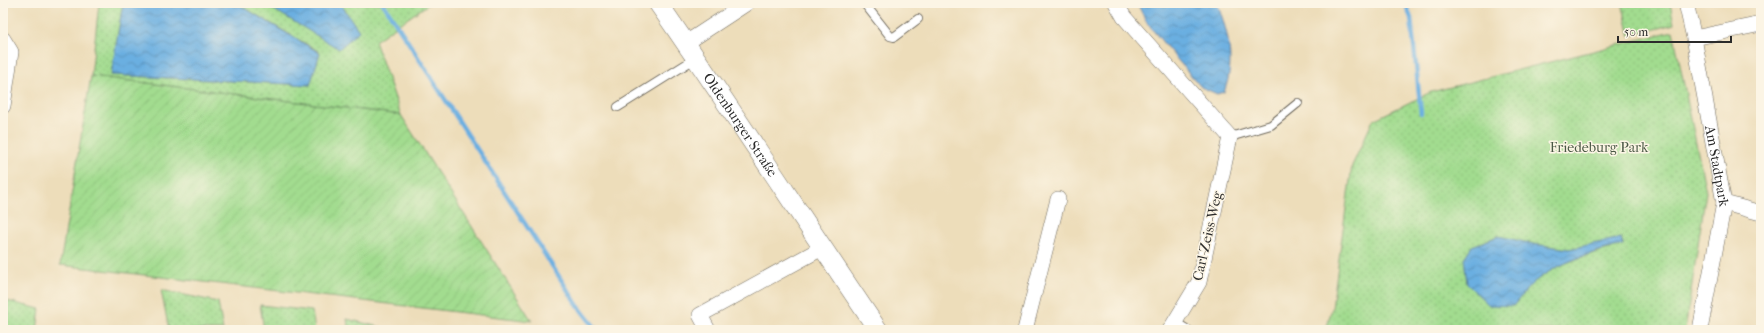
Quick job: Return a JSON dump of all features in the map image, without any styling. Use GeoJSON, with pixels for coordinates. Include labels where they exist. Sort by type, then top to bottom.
{"type":"FeatureCollection","features":[{"type":"Feature","properties":{"kind":"street","name":"Oldenburger Straße"},"geometry":{"type":"LineString","coordinates":[[658,3],[773,171],[822,248],[878,330]]}},
{"type":"Feature","properties":{"kind":"street"},"geometry":{"type":"LineString","coordinates":[[691,51],[747,3]]}},
{"type":"Feature","properties":{"kind":"street"},"geometry":{"type":"LineString","coordinates":[[1116,3],[1124,17],[1230,137]]}},
{"type":"Feature","properties":{"kind":"street","name":"Am Stadtpark"},"geometry":{"type":"LineString","coordinates":[[1686,3],[1694,38],[1724,203],[1700,330]]}},
{"type":"Feature","properties":{"kind":"street"},"geometry":{"type":"LineString","coordinates":[[1694,38],[1761,24]]}},
{"type":"Feature","properties":{"kind":"street"},"geometry":{"type":"LineString","coordinates":[[3,39],[11,52],[3,106]]}},
{"type":"Feature","properties":{"kind":"street","name":"Carl-Zeiss-Weg"},"geometry":{"type":"LineString","coordinates":[[1173,326],[1199,282],[1230,137]]}},
{"type":"Feature","properties":{"kind":"street"},"geometry":{"type":"LineString","coordinates":[[1025,330],[1058,199]]}},
{"type":"Feature","properties":{"kind":"street"},"geometry":{"type":"LineString","coordinates":[[1724,203],[1761,213]]}},
{"type":"Feature","properties":{"kind":"street"},"geometry":{"type":"LineString","coordinates":[[708,330],[700,315],[822,248]]}},
{"type":"Feature","properties":{"kind":"lane"},"geometry":{"type":"LineString","coordinates":[[864,3],[890,36],[894,37],[918,19]]}},
{"type":"Feature","properties":{"kind":"lane"},"geometry":{"type":"LineString","coordinates":[[618,107],[691,51]]}},
{"type":"Feature","properties":{"kind":"lane"},"geometry":{"type":"LineString","coordinates":[[1230,137],[1271,125],[1298,103]]}},
{"type":"Feature","properties":{"kind":"lane"},"geometry":{"type":"LineString","coordinates":[[1173,326],[1188,330]]}},
{"type":"Feature","properties":{"kind":"green space"},"geometry":{"type":"Polygon","coordinates":[[[99,3],[123,3],[111,75],[310,85],[320,52],[236,3],[263,3],[339,48],[359,31],[340,3],[430,3],[375,41],[401,115],[91,76],[99,3]]]}},
{"type":"Feature","properties":{"kind":"green space"},"geometry":{"type":"Polygon","coordinates":[[[1622,3],[1670,3],[1674,24],[1630,36],[1622,3]]]}},
{"type":"Feature","properties":{"kind":"green space","name":"Friedeburg Park"},"geometry":{"type":"Polygon","coordinates":[[[1673,31],[1706,192],[1685,330],[1326,330],[1332,308],[1352,166],[1373,120],[1431,92],[1673,31]],[[1498,236],[1472,246],[1464,258],[1513,306],[1534,282],[1565,263],[1623,245],[1621,238],[1569,249],[1533,244],[1498,236]]]}},
{"type":"Feature","properties":{"kind":"green space"},"geometry":{"type":"Polygon","coordinates":[[[91,76],[401,115],[532,321],[60,265],[91,76]]]}},
{"type":"Feature","properties":{"kind":"green space"},"geometry":{"type":"Polygon","coordinates":[[[161,290],[218,302],[223,330],[169,330],[161,290]]]}},
{"type":"Feature","properties":{"kind":"green space"},"geometry":{"type":"Polygon","coordinates":[[[3,300],[40,309],[37,330],[3,330],[3,300]]]}},
{"type":"Feature","properties":{"kind":"green space"},"geometry":{"type":"Polygon","coordinates":[[[260,305],[312,311],[315,330],[264,330],[260,305]]]}},
{"type":"Feature","properties":{"kind":"green space"},"geometry":{"type":"Polygon","coordinates":[[[347,319],[392,330],[349,330],[347,319]]]}},
{"type":"Feature","properties":{"kind":"water"},"geometry":{"type":"Polygon","coordinates":[[[123,3],[236,3],[320,53],[310,85],[111,75],[123,3]]]}},
{"type":"Feature","properties":{"kind":"water"},"geometry":{"type":"Polygon","coordinates":[[[263,3],[340,3],[359,31],[339,49],[263,3]]]}},
{"type":"Feature","properties":{"kind":"water"},"geometry":{"type":"Polygon","coordinates":[[[1137,3],[1217,3],[1227,36],[1230,58],[1230,70],[1224,92],[1217,94],[1201,87],[1147,23],[1137,3]]]}},
{"type":"Feature","properties":{"kind":"water"},"geometry":{"type":"Polygon","coordinates":[[[1499,236],[1533,244],[1569,249],[1621,238],[1623,245],[1576,259],[1554,269],[1534,282],[1513,306],[1489,305],[1467,284],[1464,258],[1472,246],[1499,236]]]}},
{"type":"Feature","properties":{"kind":"waterway"},"geometry":{"type":"LineString","coordinates":[[383,3],[578,306],[597,330]]}},
{"type":"Feature","properties":{"kind":"waterway"},"geometry":{"type":"LineString","coordinates":[[1405,3],[1411,18],[1421,113]]}}]}
